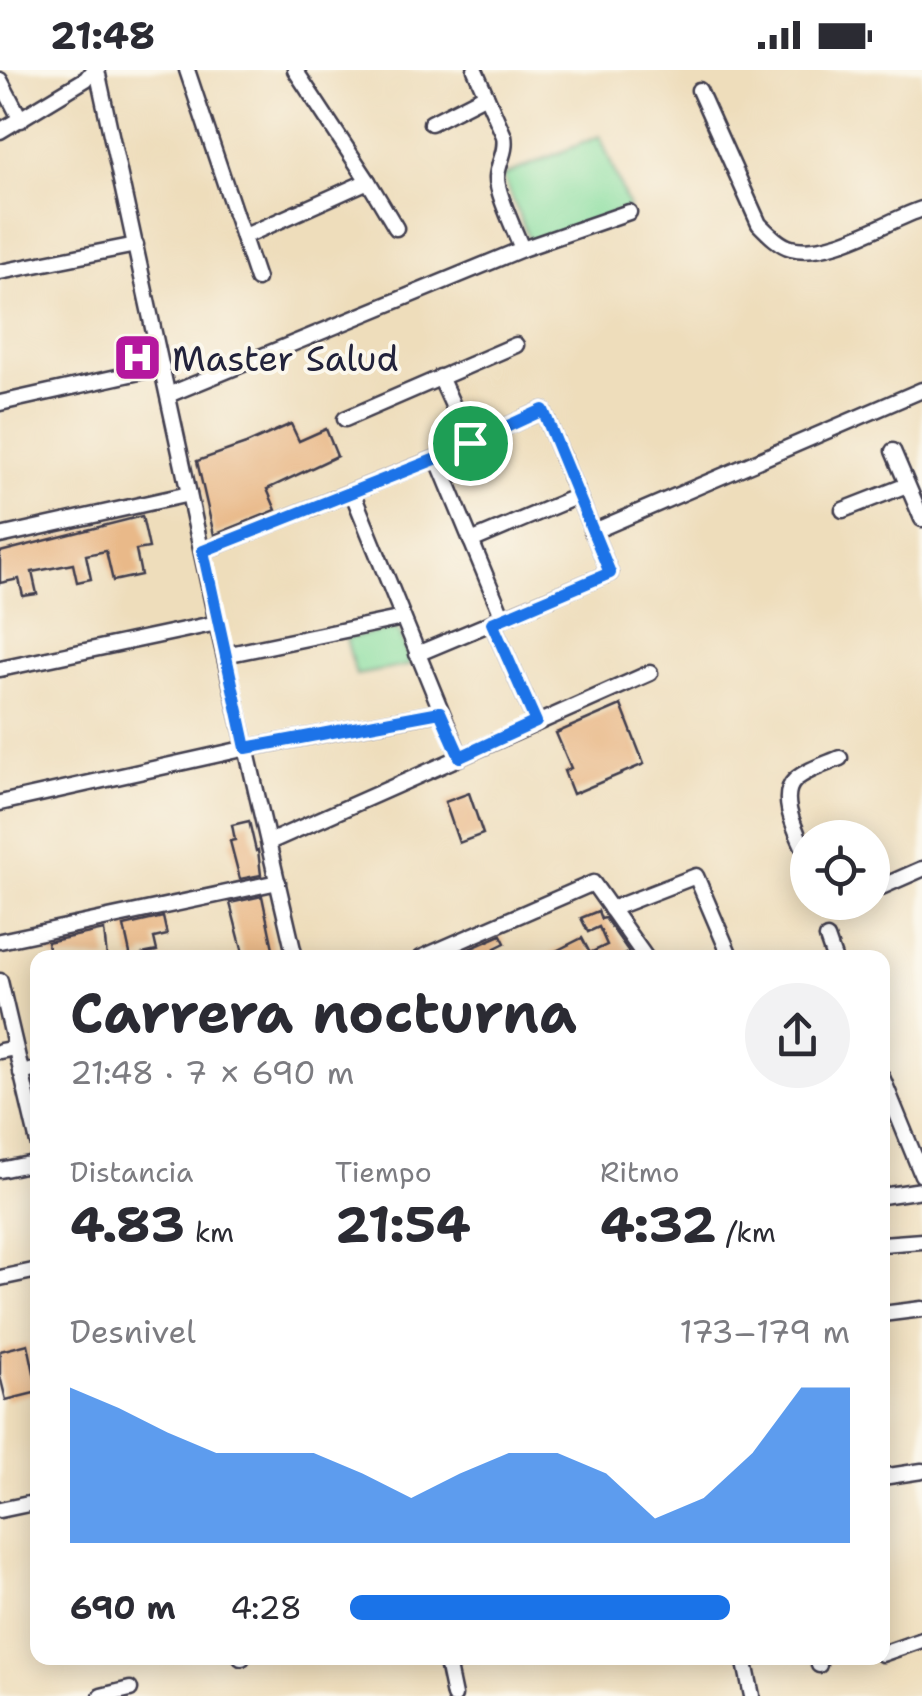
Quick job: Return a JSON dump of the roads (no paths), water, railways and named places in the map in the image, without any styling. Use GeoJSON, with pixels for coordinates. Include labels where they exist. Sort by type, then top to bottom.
{"type":"FeatureCollection","features":[{"type":"Feature","properties":{"kind":"street"},"geometry":{"type":"LineString","coordinates":[[0,132],[95,70]]}},
{"type":"Feature","properties":{"kind":"street"},"geometry":{"type":"LineString","coordinates":[[95,70],[292,950]]}},
{"type":"Feature","properties":{"kind":"street"},"geometry":{"type":"LineString","coordinates":[[187,70],[257,278]]}},
{"type":"Feature","properties":{"kind":"street"},"geometry":{"type":"LineString","coordinates":[[295,70],[396,228]]}},
{"type":"Feature","properties":{"kind":"street"},"geometry":{"type":"LineString","coordinates":[[475,70],[504,136],[506,147],[497,174],[498,186],[522,249]]}},
{"type":"Feature","properties":{"kind":"street"},"geometry":{"type":"LineString","coordinates":[[0,80],[21,120]]}},
{"type":"Feature","properties":{"kind":"street"},"geometry":{"type":"LineString","coordinates":[[699,90],[759,224],[791,248],[829,247],[922,209]]}},
{"type":"Feature","properties":{"kind":"street"},"geometry":{"type":"LineString","coordinates":[[430,123],[486,94]]}},
{"type":"Feature","properties":{"kind":"street"},"geometry":{"type":"LineString","coordinates":[[243,237],[368,181]]}},
{"type":"Feature","properties":{"kind":"street"},"geometry":{"type":"LineString","coordinates":[[168,395],[522,249],[629,212]]}},
{"type":"Feature","properties":{"kind":"street"},"geometry":{"type":"LineString","coordinates":[[0,272],[136,245]]}},
{"type":"Feature","properties":{"kind":"street"},"geometry":{"type":"LineString","coordinates":[[345,418],[516,344]]}},
{"type":"Feature","properties":{"kind":"street"},"geometry":{"type":"LineString","coordinates":[[0,403],[162,366]]}},
{"type":"Feature","properties":{"kind":"street"},"geometry":{"type":"LineString","coordinates":[[440,378],[470,443]]}},
{"type":"Feature","properties":{"kind":"street"},"geometry":{"type":"LineString","coordinates":[[592,532],[922,390]]}},
{"type":"Feature","properties":{"kind":"street"},"geometry":{"type":"LineString","coordinates":[[203,551],[438,458],[543,410],[610,573],[418,654]]}},
{"type":"Feature","properties":{"kind":"street"},"geometry":{"type":"LineString","coordinates":[[892,451],[922,519]]}},
{"type":"Feature","properties":{"kind":"street"},"geometry":{"type":"LineString","coordinates":[[438,458],[536,722]]}},
{"type":"Feature","properties":{"kind":"street"},"geometry":{"type":"LineString","coordinates":[[843,510],[907,485]]}},
{"type":"Feature","properties":{"kind":"street"},"geometry":{"type":"LineString","coordinates":[[352,492],[460,757]]}},
{"type":"Feature","properties":{"kind":"street"},"geometry":{"type":"LineString","coordinates":[[0,536],[189,494]]}},
{"type":"Feature","properties":{"kind":"street"},"geometry":{"type":"LineString","coordinates":[[471,541],[578,496]]}},
{"type":"Feature","properties":{"kind":"street"},"geometry":{"type":"LineString","coordinates":[[225,655],[403,618]]}},
{"type":"Feature","properties":{"kind":"street"},"geometry":{"type":"LineString","coordinates":[[0,669],[217,623]]}},
{"type":"Feature","properties":{"kind":"street"},"geometry":{"type":"LineString","coordinates":[[268,842],[650,673]]}},
{"type":"Feature","properties":{"kind":"street"},"geometry":{"type":"LineString","coordinates":[[0,803],[246,748],[440,712]]}},
{"type":"Feature","properties":{"kind":"street"},"geometry":{"type":"LineString","coordinates":[[793,820],[786,802],[796,779],[840,758]]}},
{"type":"Feature","properties":{"kind":"street"},"geometry":{"type":"LineString","coordinates":[[890,882],[922,869]]}},
{"type":"Feature","properties":{"kind":"street"},"geometry":{"type":"LineString","coordinates":[[611,909],[696,876],[728,950]]}},
{"type":"Feature","properties":{"kind":"street"},"geometry":{"type":"LineString","coordinates":[[0,941],[278,882]]}},
{"type":"Feature","properties":{"kind":"street"},"geometry":{"type":"LineString","coordinates":[[440,950],[593,884],[638,950]]}},
{"type":"Feature","properties":{"kind":"street"},"geometry":{"type":"LineString","coordinates":[[827,938],[831,950]]}},
{"type":"Feature","properties":{"kind":"street"},"geometry":{"type":"LineString","coordinates":[[0,981],[8,1049],[21,1072],[30,1110]]}},
{"type":"Feature","properties":{"kind":"street"},"geometry":{"type":"LineString","coordinates":[[21,1072],[30,1070]]}},
{"type":"Feature","properties":{"kind":"street"},"geometry":{"type":"LineString","coordinates":[[890,1097],[922,1175]]}},
{"type":"Feature","properties":{"kind":"street"},"geometry":{"type":"LineString","coordinates":[[0,1170],[30,1164]]}},
{"type":"Feature","properties":{"kind":"street"},"geometry":{"type":"LineString","coordinates":[[890,1195],[922,1190]]}},
{"type":"Feature","properties":{"kind":"street"},"geometry":{"type":"LineString","coordinates":[[890,1243],[922,1241]]}},
{"type":"Feature","properties":{"kind":"street"},"geometry":{"type":"LineString","coordinates":[[0,1278],[30,1272]]}},
{"type":"Feature","properties":{"kind":"street"},"geometry":{"type":"LineString","coordinates":[[890,1313],[922,1310]]}},
{"type":"Feature","properties":{"kind":"street"},"geometry":{"type":"LineString","coordinates":[[890,1476],[922,1471]]}},
{"type":"Feature","properties":{"kind":"street"},"geometry":{"type":"LineString","coordinates":[[0,1510],[30,1504]]}},
{"type":"Feature","properties":{"kind":"street"},"geometry":{"type":"LineString","coordinates":[[890,1651],[922,1640]]}},
{"type":"Feature","properties":{"kind":"street"},"geometry":{"type":"LineString","coordinates":[[447,1665],[454,1696]]}},
{"type":"Feature","properties":{"kind":"street"},"geometry":{"type":"LineString","coordinates":[[745,1665],[752,1696]]}},
{"type":"Feature","properties":{"kind":"street"},"geometry":{"type":"LineString","coordinates":[[101,1696],[130,1689]]}},
{"type":"Feature","properties":{"kind":"place","name":"Master Salud"},"geometry":{"type":"Point","coordinates":[137,358]}}]}
